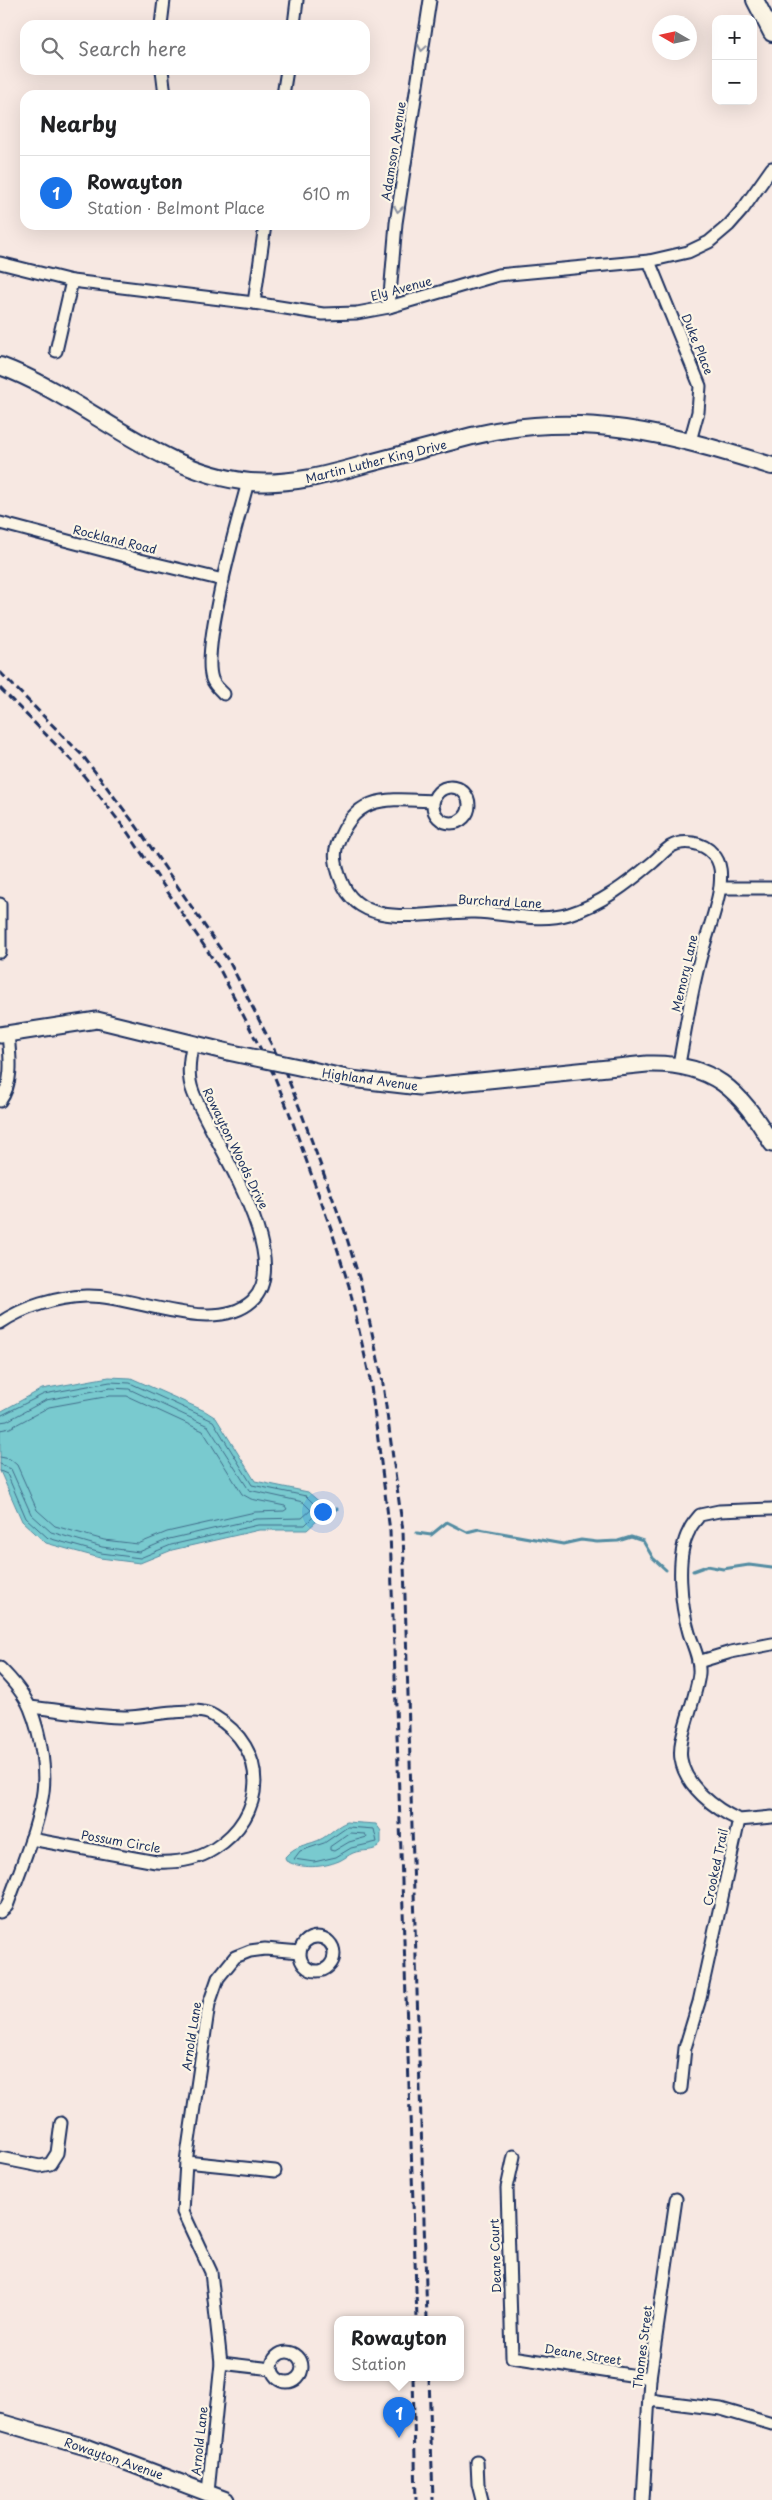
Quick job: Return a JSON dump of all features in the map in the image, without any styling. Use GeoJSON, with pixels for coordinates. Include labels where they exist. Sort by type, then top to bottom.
{"type":"FeatureCollection","features":[{"type":"Feature","properties":{"kind":"main road"},"geometry":{"type":"LineString","coordinates":[[755,0],[772,33]]}},
{"type":"Feature","properties":{"kind":"main road","name":"Martin Luther King Drive"},"geometry":{"type":"LineString","coordinates":[[0,366],[61,395],[177,461],[215,475],[248,482],[284,482],[320,476],[475,435],[525,428],[596,425],[640,430],[690,441],[772,466]]}},
{"type":"Feature","properties":{"kind":"street"},"geometry":{"type":"LineString","coordinates":[[162,20],[164,0]]}},
{"type":"Feature","properties":{"kind":"street"},"geometry":{"type":"LineString","coordinates":[[295,20],[297,0]]}},
{"type":"Feature","properties":{"kind":"street","name":"Adamson Avenue"},"geometry":{"type":"LineString","coordinates":[[389,307],[396,223],[430,0]]}},
{"type":"Feature","properties":{"kind":"street"},"geometry":{"type":"LineString","coordinates":[[163,75],[164,90]]}},
{"type":"Feature","properties":{"kind":"street"},"geometry":{"type":"LineString","coordinates":[[284,90],[286,75]]}},
{"type":"Feature","properties":{"kind":"street","name":"Ely Avenue"},"geometry":{"type":"LineString","coordinates":[[0,263],[72,281],[254,303],[323,314],[357,313],[389,307],[498,275],[649,261],[688,252],[709,242],[743,210],[772,168]]}},
{"type":"Feature","properties":{"kind":"street"},"geometry":{"type":"LineString","coordinates":[[254,303],[264,230]]}},
{"type":"Feature","properties":{"kind":"street","name":"Duke Place"},"geometry":{"type":"LineString","coordinates":[[649,261],[700,386],[698,412],[690,441]]}},
{"type":"Feature","properties":{"kind":"street"},"geometry":{"type":"LineString","coordinates":[[56,351],[72,281]]}},
{"type":"Feature","properties":{"kind":"street"},"geometry":{"type":"LineString","coordinates":[[224,694],[211,678],[211,646],[224,580],[248,482]]}},
{"type":"Feature","properties":{"kind":"street","name":"Rockland Road"},"geometry":{"type":"LineString","coordinates":[[0,523],[224,580]]}},
{"type":"Feature","properties":{"kind":"street","name":"Burchard Lane"},"geometry":{"type":"LineString","coordinates":[[433,801],[386,798],[371,803],[344,828],[336,848],[337,870],[344,889],[355,903],[374,913],[399,916],[472,912],[557,917],[584,909],[613,894],[670,847],[687,842],[702,845],[713,854],[720,866],[720,888]]}},
{"type":"Feature","properties":{"kind":"street"},"geometry":{"type":"LineString","coordinates":[[720,888],[772,888]]}},
{"type":"Feature","properties":{"kind":"street","name":"Memory Lane"},"geometry":{"type":"LineString","coordinates":[[679,1064],[698,969],[720,888]]}},
{"type":"Feature","properties":{"kind":"street"},"geometry":{"type":"LineString","coordinates":[[0,904],[0,952]]}},
{"type":"Feature","properties":{"kind":"street","name":"Highland Avenue"},"geometry":{"type":"LineString","coordinates":[[4,1035],[98,1020],[228,1052],[350,1078],[420,1087],[647,1064],[679,1064],[710,1076],[732,1090],[753,1113],[772,1144]]}},
{"type":"Feature","properties":{"kind":"street"},"geometry":{"type":"LineString","coordinates":[[0,1101],[7,1090],[10,1077],[4,1035]]}},
{"type":"Feature","properties":{"kind":"street","name":"Rowayton Woods Drive"},"geometry":{"type":"LineString","coordinates":[[0,1323],[12,1315],[39,1305],[74,1297],[99,1296],[195,1314],[236,1310],[251,1301],[257,1294],[263,1273],[256,1223],[238,1179],[192,1092],[189,1066],[193,1043]]}},
{"type":"Feature","properties":{"kind":"street","name":"Crooked Trail"},"geometry":{"type":"LineString","coordinates":[[681,2088],[685,2048],[699,2002],[739,1820],[722,1813],[701,1794],[686,1776],[680,1758],[698,1681],[698,1662],[683,1602],[681,1560],[688,1532],[700,1516],[719,1511],[772,1509]]}},
{"type":"Feature","properties":{"kind":"street"},"geometry":{"type":"LineString","coordinates":[[698,1662],[732,1652],[772,1644]]}},
{"type":"Feature","properties":{"kind":"street"},"geometry":{"type":"LineString","coordinates":[[0,1668],[30,1707],[40,1750],[43,1776],[42,1802],[31,1839],[7,1906],[1,1912]]}},
{"type":"Feature","properties":{"kind":"street","name":"Possum Circle"},"geometry":{"type":"LineString","coordinates":[[30,1707],[125,1717],[186,1711],[213,1715],[238,1734],[246,1746],[256,1771],[254,1789],[242,1821],[215,1849],[190,1859],[173,1863],[156,1862],[31,1839]]}},
{"type":"Feature","properties":{"kind":"street"},"geometry":{"type":"LineString","coordinates":[[739,1820],[772,1817]]}},
{"type":"Feature","properties":{"kind":"street","name":"Arnold Lane"},"geometry":{"type":"LineString","coordinates":[[208,2492],[221,2363],[211,2272],[183,2212],[186,2162],[209,2004],[218,1978],[236,1957],[250,1951],[264,1949],[300,1952]]}},
{"type":"Feature","properties":{"kind":"street"},"geometry":{"type":"LineString","coordinates":[[0,2158],[40,2166],[50,2164],[55,2160],[58,2153],[61,2123]]}},
{"type":"Feature","properties":{"kind":"street","name":"Deane Court"},"geometry":{"type":"LineString","coordinates":[[512,2357],[507,2188],[514,2156]]}},
{"type":"Feature","properties":{"kind":"street"},"geometry":{"type":"LineString","coordinates":[[186,2162],[275,2171]]}},
{"type":"Feature","properties":{"kind":"street","name":"Thomes Street"},"geometry":{"type":"LineString","coordinates":[[643,2500],[650,2378],[676,2199]]}},
{"type":"Feature","properties":{"kind":"street","name":"Deane Street"},"geometry":{"type":"LineString","coordinates":[[512,2357],[650,2378]]}},
{"type":"Feature","properties":{"kind":"street"},"geometry":{"type":"LineString","coordinates":[[221,2363],[272,2370]]}},
{"type":"Feature","properties":{"kind":"street"},"geometry":{"type":"LineString","coordinates":[[649,2400],[721,2409],[772,2424]]}},
{"type":"Feature","properties":{"kind":"street","name":"Rowayton Avenue"},"geometry":{"type":"LineString","coordinates":[[0,2422],[89,2448],[226,2500]]}},
{"type":"Feature","properties":{"kind":"street"},"geometry":{"type":"LineString","coordinates":[[477,2462],[478,2484],[482,2500]]}},
{"type":"Feature","properties":{"kind":"water"},"geometry":{"type":"Polygon","coordinates":[[[109,1377],[131,1378],[205,1411],[216,1418],[255,1481],[308,1492],[329,1510],[307,1530],[259,1530],[172,1550],[140,1563],[100,1558],[46,1543],[22,1521],[0,1471],[0,1412],[42,1389],[109,1377]]]}},
{"type":"Feature","properties":{"kind":"water"},"geometry":{"type":"Polygon","coordinates":[[[347,1822],[376,1824],[381,1831],[381,1844],[375,1849],[353,1853],[339,1861],[326,1865],[312,1867],[292,1864],[286,1861],[285,1857],[294,1849],[318,1841],[347,1822]]]}},
{"type":"Feature","properties":{"kind":"waterway"},"geometry":{"type":"LineString","coordinates":[[329,1510],[337,1509]]}},
{"type":"Feature","properties":{"kind":"waterway"},"geometry":{"type":"LineString","coordinates":[[417,1533],[431,1535],[447,1522],[467,1532],[479,1529],[563,1544],[581,1540],[597,1542],[618,1541],[631,1537],[643,1541],[653,1558],[666,1570]]}},
{"type":"Feature","properties":{"kind":"waterway"},"geometry":{"type":"LineString","coordinates":[[693,1571],[707,1566],[723,1569],[749,1565],[772,1568]]}},
{"type":"Feature","properties":{"kind":"railway"},"geometry":{"type":"LineString","coordinates":[[0,672],[83,756],[137,827],[230,963],[284,1069],[344,1229],[361,1284],[382,1377],[403,1531],[427,2316]]}},
{"type":"Feature","properties":{"kind":"railway"},"geometry":{"type":"LineString","coordinates":[[0,688],[74,763],[128,833],[219,968],[273,1073],[289,1112],[332,1232],[349,1286],[370,1379],[390,1531],[417,2316]]}},
{"type":"Feature","properties":{"kind":"railway"},"geometry":{"type":"LineString","coordinates":[[413,2381],[416,2500]]}},
{"type":"Feature","properties":{"kind":"railway"},"geometry":{"type":"LineString","coordinates":[[429,2381],[433,2500]]}},
{"type":"Feature","properties":{"kind":"place","name":"Rowayton"},"geometry":{"type":"Point","coordinates":[399,2438]}}]}
